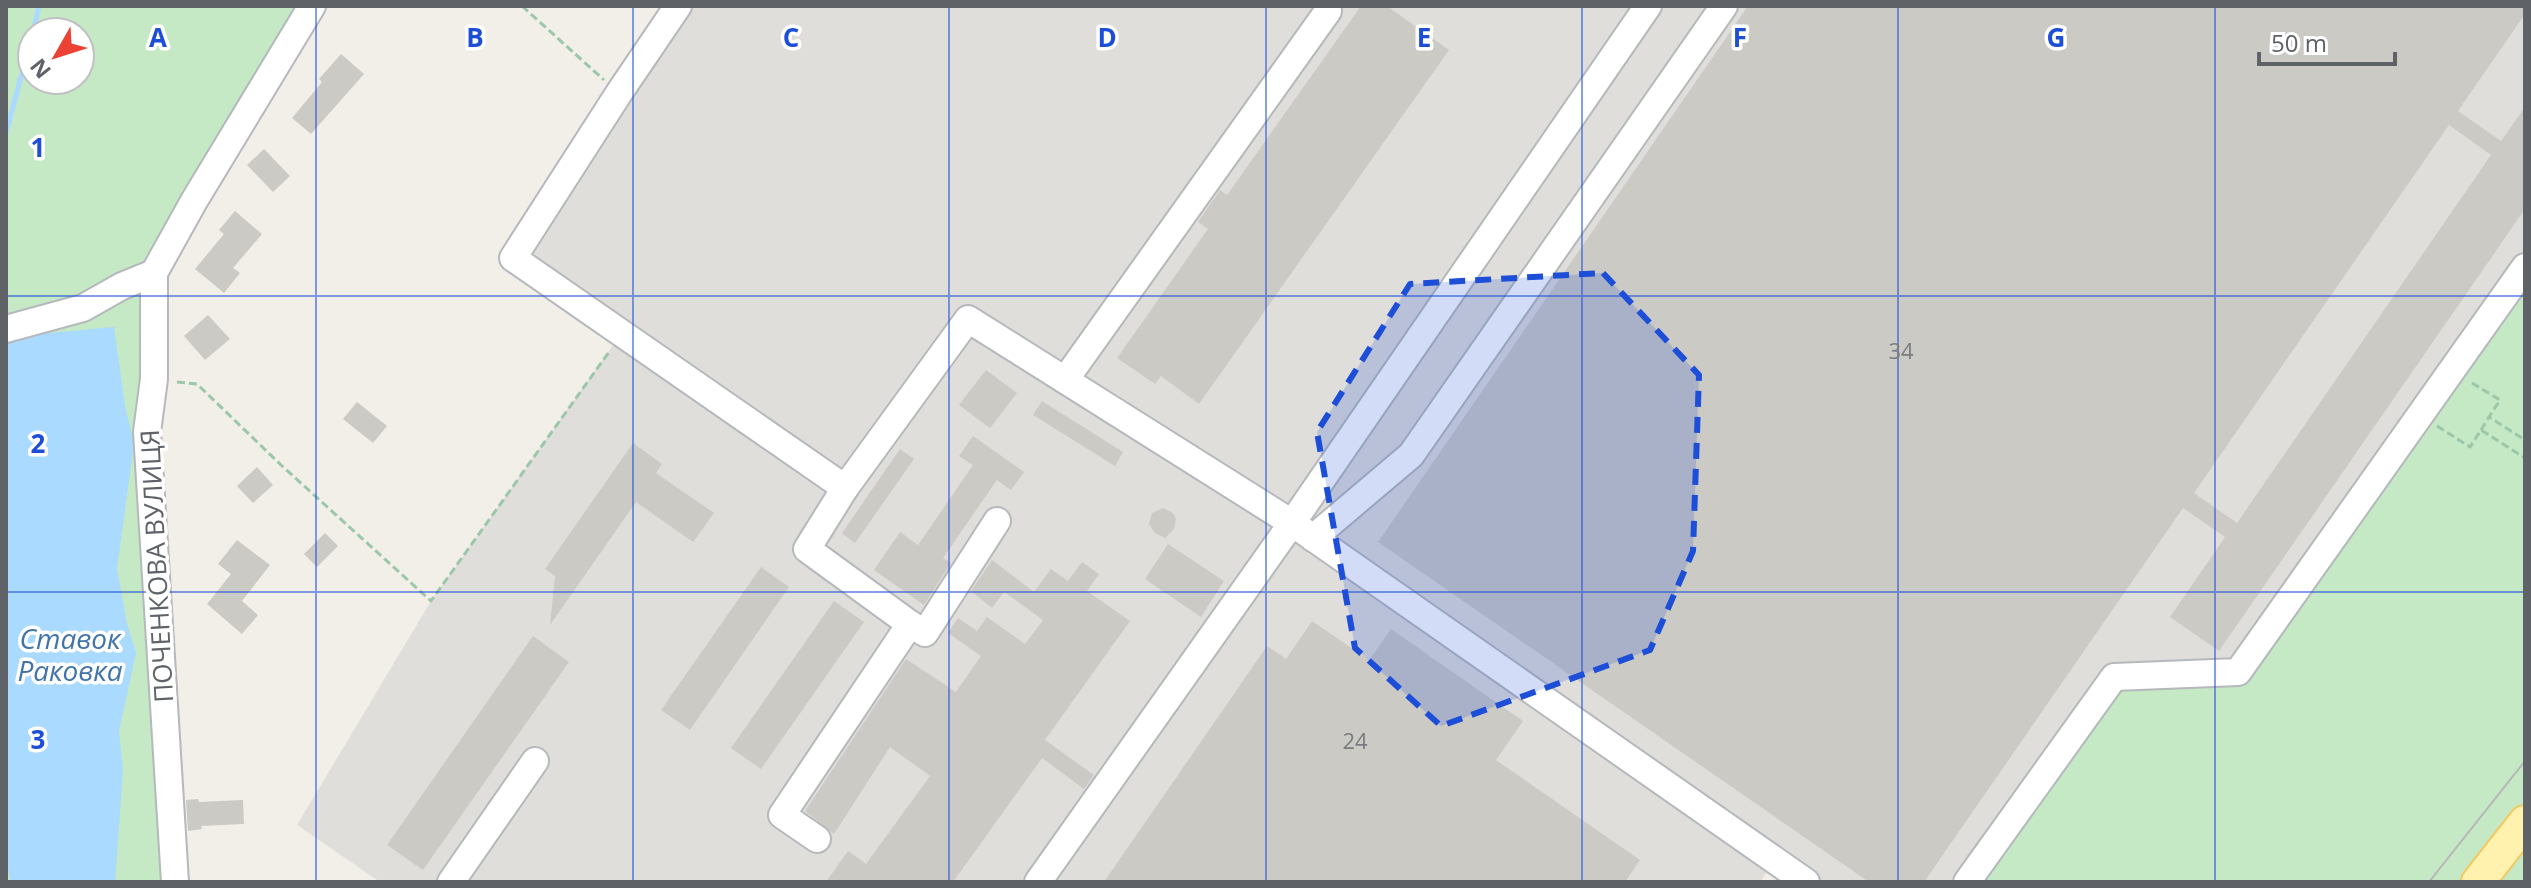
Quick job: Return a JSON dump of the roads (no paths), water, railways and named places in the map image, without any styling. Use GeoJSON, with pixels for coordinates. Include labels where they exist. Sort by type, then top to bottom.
{"type":"FeatureCollection","features":[{"type":"Feature","properties":{"kind":"main road"},"geometry":{"type":"LineString","coordinates":[[2478,882],[2525,822]]}},
{"type":"Feature","properties":{"kind":"street","name":"ПОЧЕНКОВА ВУЛИЦЯ"},"geometry":{"type":"LineString","coordinates":[[175,882],[147,432],[154,379],[154,273],[312,6]]}},
{"type":"Feature","properties":{"kind":"street"},"geometry":{"type":"LineString","coordinates":[[678,6],[513,258],[845,488]]}},
{"type":"Feature","properties":{"kind":"street"},"geometry":{"type":"LineString","coordinates":[[1038,882],[1302,531],[1648,6]]}},
{"type":"Feature","properties":{"kind":"street"},"geometry":{"type":"LineString","coordinates":[[1302,531],[1411,455],[1724,6]]}},
{"type":"Feature","properties":{"kind":"street"},"geometry":{"type":"LineString","coordinates":[[1065,380],[1328,11]]}},
{"type":"Feature","properties":{"kind":"street"},"geometry":{"type":"LineString","coordinates":[[1967,882],[2114,677],[2238,672],[2525,267]]}},
{"type":"Feature","properties":{"kind":"street"},"geometry":{"type":"LineString","coordinates":[[6,329],[83,308],[122,286],[154,273]]}},
{"type":"Feature","properties":{"kind":"street"},"geometry":{"type":"LineString","coordinates":[[997,521],[925,633],[807,549],[845,488],[968,319],[1302,531],[1806,882]]}},
{"type":"Feature","properties":{"kind":"street"},"geometry":{"type":"LineString","coordinates":[[817,839],[782,815],[910,624]]}},
{"type":"Feature","properties":{"kind":"street"},"geometry":{"type":"LineString","coordinates":[[451,882],[535,761]]}},
{"type":"Feature","properties":{"kind":"water","name":"Ставок Раковка"},"geometry":{"type":"Polygon","coordinates":[[[114,327],[125,406],[134,443],[117,569],[136,653],[119,731],[123,770],[115,882],[10,882],[6,853],[6,337],[114,327]]]}},
{"type":"Feature","properties":{"kind":"waterway"},"geometry":{"type":"LineString","coordinates":[[37,16],[39,6]]}},
{"type":"Feature","properties":{"kind":"waterway"},"geometry":{"type":"LineString","coordinates":[[6,133],[16,96]]}},
{"type":"Feature","properties":{"kind":"tram line"},"geometry":{"type":"LineString","coordinates":[[2429,882],[2525,761]]}}]}
